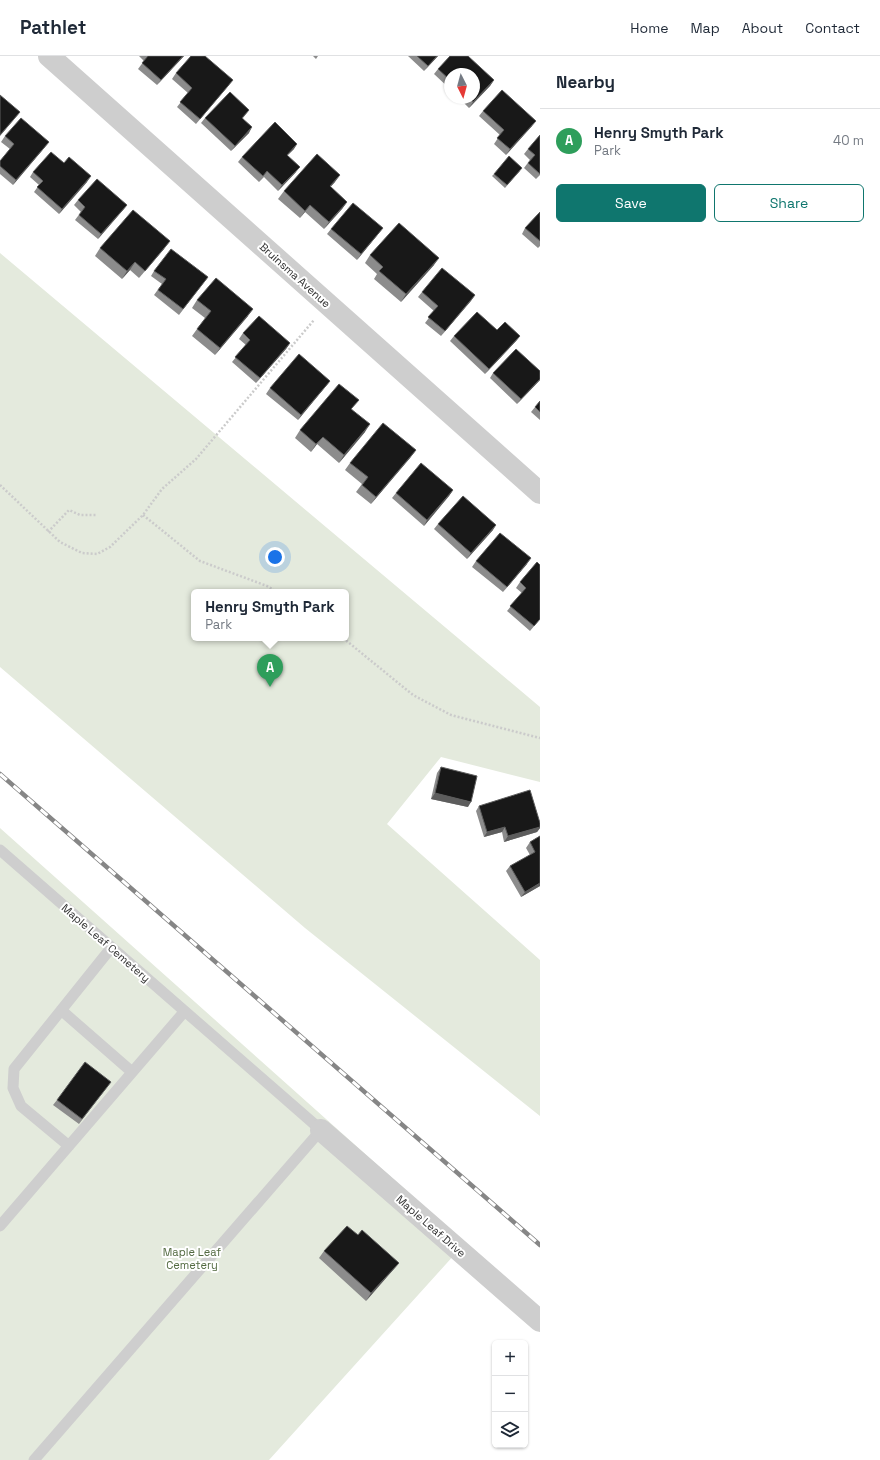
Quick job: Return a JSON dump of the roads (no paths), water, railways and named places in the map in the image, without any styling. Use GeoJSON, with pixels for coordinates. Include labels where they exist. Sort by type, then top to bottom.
{"type":"FeatureCollection","features":[{"type":"Feature","properties":{"kind":"street","name":"Bruinsma Avenue"},"geometry":{"type":"LineString","coordinates":[[49,56],[540,493]]}},
{"type":"Feature","properties":{"kind":"street","name":"Maple Leaf Drive"},"geometry":{"type":"LineString","coordinates":[[321,1130],[540,1321]]}},
{"type":"Feature","properties":{"kind":"lane","name":"Maple Leaf Cemetery"},"geometry":{"type":"LineString","coordinates":[[0,850],[321,1130]]}},
{"type":"Feature","properties":{"kind":"lane"},"geometry":{"type":"LineString","coordinates":[[69,1146],[21,1106],[13,1088],[14,1069],[111,948]]}},
{"type":"Feature","properties":{"kind":"lane"},"geometry":{"type":"LineString","coordinates":[[61,1010],[132,1072]]}},
{"type":"Feature","properties":{"kind":"lane"},"geometry":{"type":"LineString","coordinates":[[0,1226],[184,1012]]}},
{"type":"Feature","properties":{"kind":"lane"},"geometry":{"type":"LineString","coordinates":[[34,1460],[321,1130]]}},
{"type":"Feature","properties":{"kind":"railway"},"geometry":{"type":"LineString","coordinates":[[0,774],[540,1245]]}},
{"type":"Feature","properties":{"kind":"place","name":"Henry Smyth Park"},"geometry":{"type":"Point","coordinates":[270,687]}}]}
